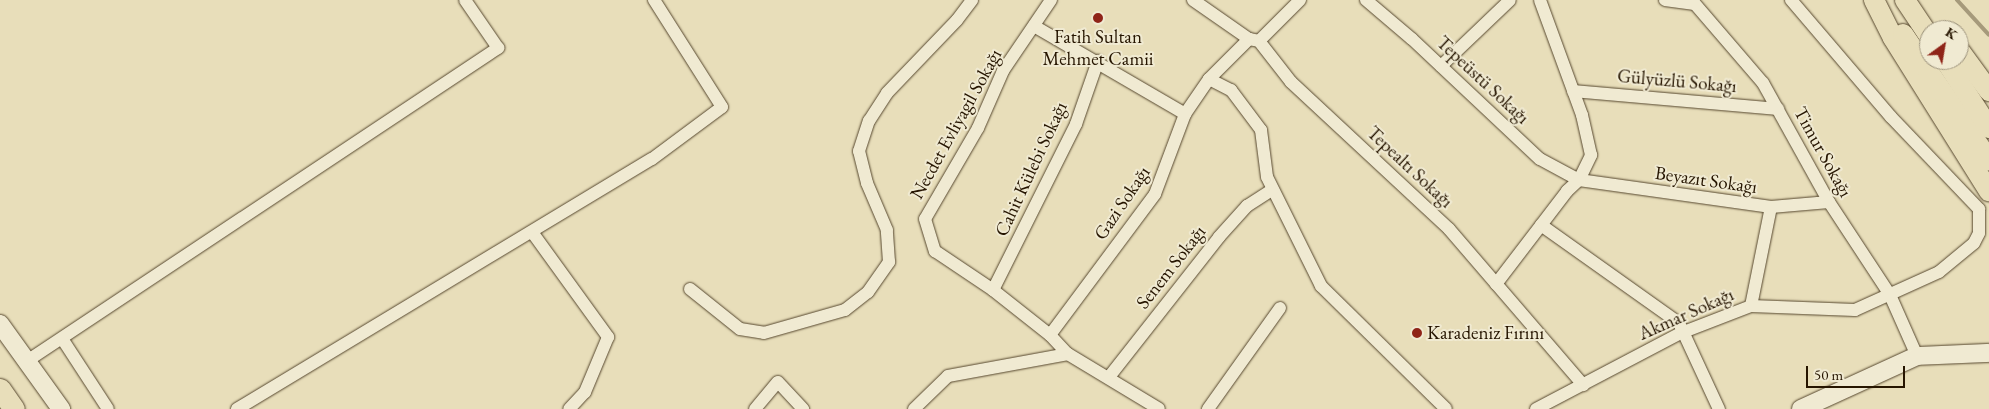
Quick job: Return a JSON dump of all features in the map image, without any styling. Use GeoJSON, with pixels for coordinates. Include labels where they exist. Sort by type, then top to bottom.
{"type":"FeatureCollection","features":[{"type":"Feature","properties":{"kind":"highway"},"geometry":{"type":"LineString","coordinates":[[0,389],[14,409]]}},
{"type":"Feature","properties":{"kind":"main road"},"geometry":{"type":"LineString","coordinates":[[1874,0],[1893,38],[1989,191]]}},
{"type":"Feature","properties":{"kind":"main road"},"geometry":{"type":"LineString","coordinates":[[1878,0],[1923,60],[1989,160]]}},
{"type":"Feature","properties":{"kind":"main road"},"geometry":{"type":"LineString","coordinates":[[1905,0],[1919,21]]}},
{"type":"Feature","properties":{"kind":"main road"},"geometry":{"type":"LineString","coordinates":[[1915,0],[1933,20]]}},
{"type":"Feature","properties":{"kind":"main road"},"geometry":{"type":"LineString","coordinates":[[1969,64],[1989,91]]}},
{"type":"Feature","properties":{"kind":"main road"},"geometry":{"type":"LineString","coordinates":[[1951,70],[1989,128]]}},
{"type":"Feature","properties":{"kind":"main road"},"geometry":{"type":"LineString","coordinates":[[0,324],[61,409]]}},
{"type":"Feature","properties":{"kind":"main road"},"geometry":{"type":"LineString","coordinates":[[1801,409],[1917,356],[1989,353]]}},
{"type":"Feature","properties":{"kind":"street"},"geometry":{"type":"LineString","coordinates":[[27,361],[63,340],[498,48],[465,0]]}},
{"type":"Feature","properties":{"kind":"street"},"geometry":{"type":"LineString","coordinates":[[237,409],[652,159],[722,107],[654,0]]}},
{"type":"Feature","properties":{"kind":"street"},"geometry":{"type":"LineString","coordinates":[[690,289],[740,329],[764,333],[845,310],[868,292],[889,262],[887,230],[867,182],[859,151],[869,121],[887,93],[957,20],[972,0]]}},
{"type":"Feature","properties":{"kind":"street","name":"Necdet Evliyagil Sokağı"},"geometry":{"type":"LineString","coordinates":[[1051,0],[1003,71],[978,128],[925,219],[935,251],[993,290],[1050,335],[1068,354],[1159,409]]}},
{"type":"Feature","properties":{"kind":"street","name":"Tepealtı Sokağı"},"geometry":{"type":"LineString","coordinates":[[1193,0],[1254,40],[1291,82],[1449,229],[1583,385]]}},
{"type":"Feature","properties":{"kind":"street","name":"Gazi Sokağı"},"geometry":{"type":"LineString","coordinates":[[1050,335],[1155,194],[1185,114],[1209,79],[1300,0]]}},
{"type":"Feature","properties":{"kind":"street","name":"Tepeüstü Sokağı"},"geometry":{"type":"LineString","coordinates":[[1366,0],[1441,66],[1540,159],[1579,180]]}},
{"type":"Feature","properties":{"kind":"street"},"geometry":{"type":"LineString","coordinates":[[1441,66],[1510,0]]}},
{"type":"Feature","properties":{"kind":"street"},"geometry":{"type":"LineString","coordinates":[[1496,284],[1541,225],[1579,180],[1591,155],[1573,91],[1540,0]]}},
{"type":"Feature","properties":{"kind":"street","name":"Timur Sokağı"},"geometry":{"type":"LineString","coordinates":[[1665,0],[1694,2],[1763,83],[1829,202],[1890,295],[1917,356]]}},
{"type":"Feature","properties":{"kind":"street","name":"Akmar Sokağı"},"geometry":{"type":"LineString","coordinates":[[1539,408],[1681,334],[1751,306],[1856,310],[1939,272],[1970,250],[1979,233],[1979,209],[1890,117],[1791,0]]}},
{"type":"Feature","properties":{"kind":"street"},"geometry":{"type":"LineString","coordinates":[[1034,26],[1098,61],[1185,114]]}},
{"type":"Feature","properties":{"kind":"street","name":"Cahit Külebi Sokağı"},"geometry":{"type":"LineString","coordinates":[[993,290],[1076,124],[1098,61]]}},
{"type":"Feature","properties":{"kind":"street"},"geometry":{"type":"LineString","coordinates":[[1209,79],[1231,90],[1261,130],[1267,177],[1321,286],[1446,409]]}},
{"type":"Feature","properties":{"kind":"street","name":"Gülyüzlü Sokağı"},"geometry":{"type":"LineString","coordinates":[[1573,91],[1778,109]]}},
{"type":"Feature","properties":{"kind":"street","name":"Beyazıt Sokağı"},"geometry":{"type":"LineString","coordinates":[[1579,180],[1771,207],[1829,202]]}},
{"type":"Feature","properties":{"kind":"street","name":"Senem Sokağı"},"geometry":{"type":"LineString","coordinates":[[1108,377],[1219,237],[1248,206],[1272,190]]}},
{"type":"Feature","properties":{"kind":"street"},"geometry":{"type":"LineString","coordinates":[[1751,306],[1771,207]]}},
{"type":"Feature","properties":{"kind":"street"},"geometry":{"type":"LineString","coordinates":[[1541,225],[1679,323],[1681,334],[1718,409]]}},
{"type":"Feature","properties":{"kind":"street"},"geometry":{"type":"LineString","coordinates":[[532,232],[608,337],[585,392],[569,409]]}},
{"type":"Feature","properties":{"kind":"street"},"geometry":{"type":"LineString","coordinates":[[1208,409],[1280,308]]}},
{"type":"Feature","properties":{"kind":"street"},"geometry":{"type":"LineString","coordinates":[[63,340],[108,409]]}},
{"type":"Feature","properties":{"kind":"street"},"geometry":{"type":"LineString","coordinates":[[914,409],[948,376],[1068,354]]}},
{"type":"Feature","properties":{"kind":"street"},"geometry":{"type":"LineString","coordinates":[[756,409],[778,382],[803,409]]}},
{"type":"Feature","properties":{"kind":"waterway"},"geometry":{"type":"LineString","coordinates":[[1957,0],[1989,35]]}},
{"type":"Feature","properties":{"kind":"place","name":"Fatih Sultan Mehmet Camii"},"geometry":{"type":"Point","coordinates":[1098,18]}},
{"type":"Feature","properties":{"kind":"place","name":"Karadeniz Fırını"},"geometry":{"type":"Point","coordinates":[1417,333]}}]}
